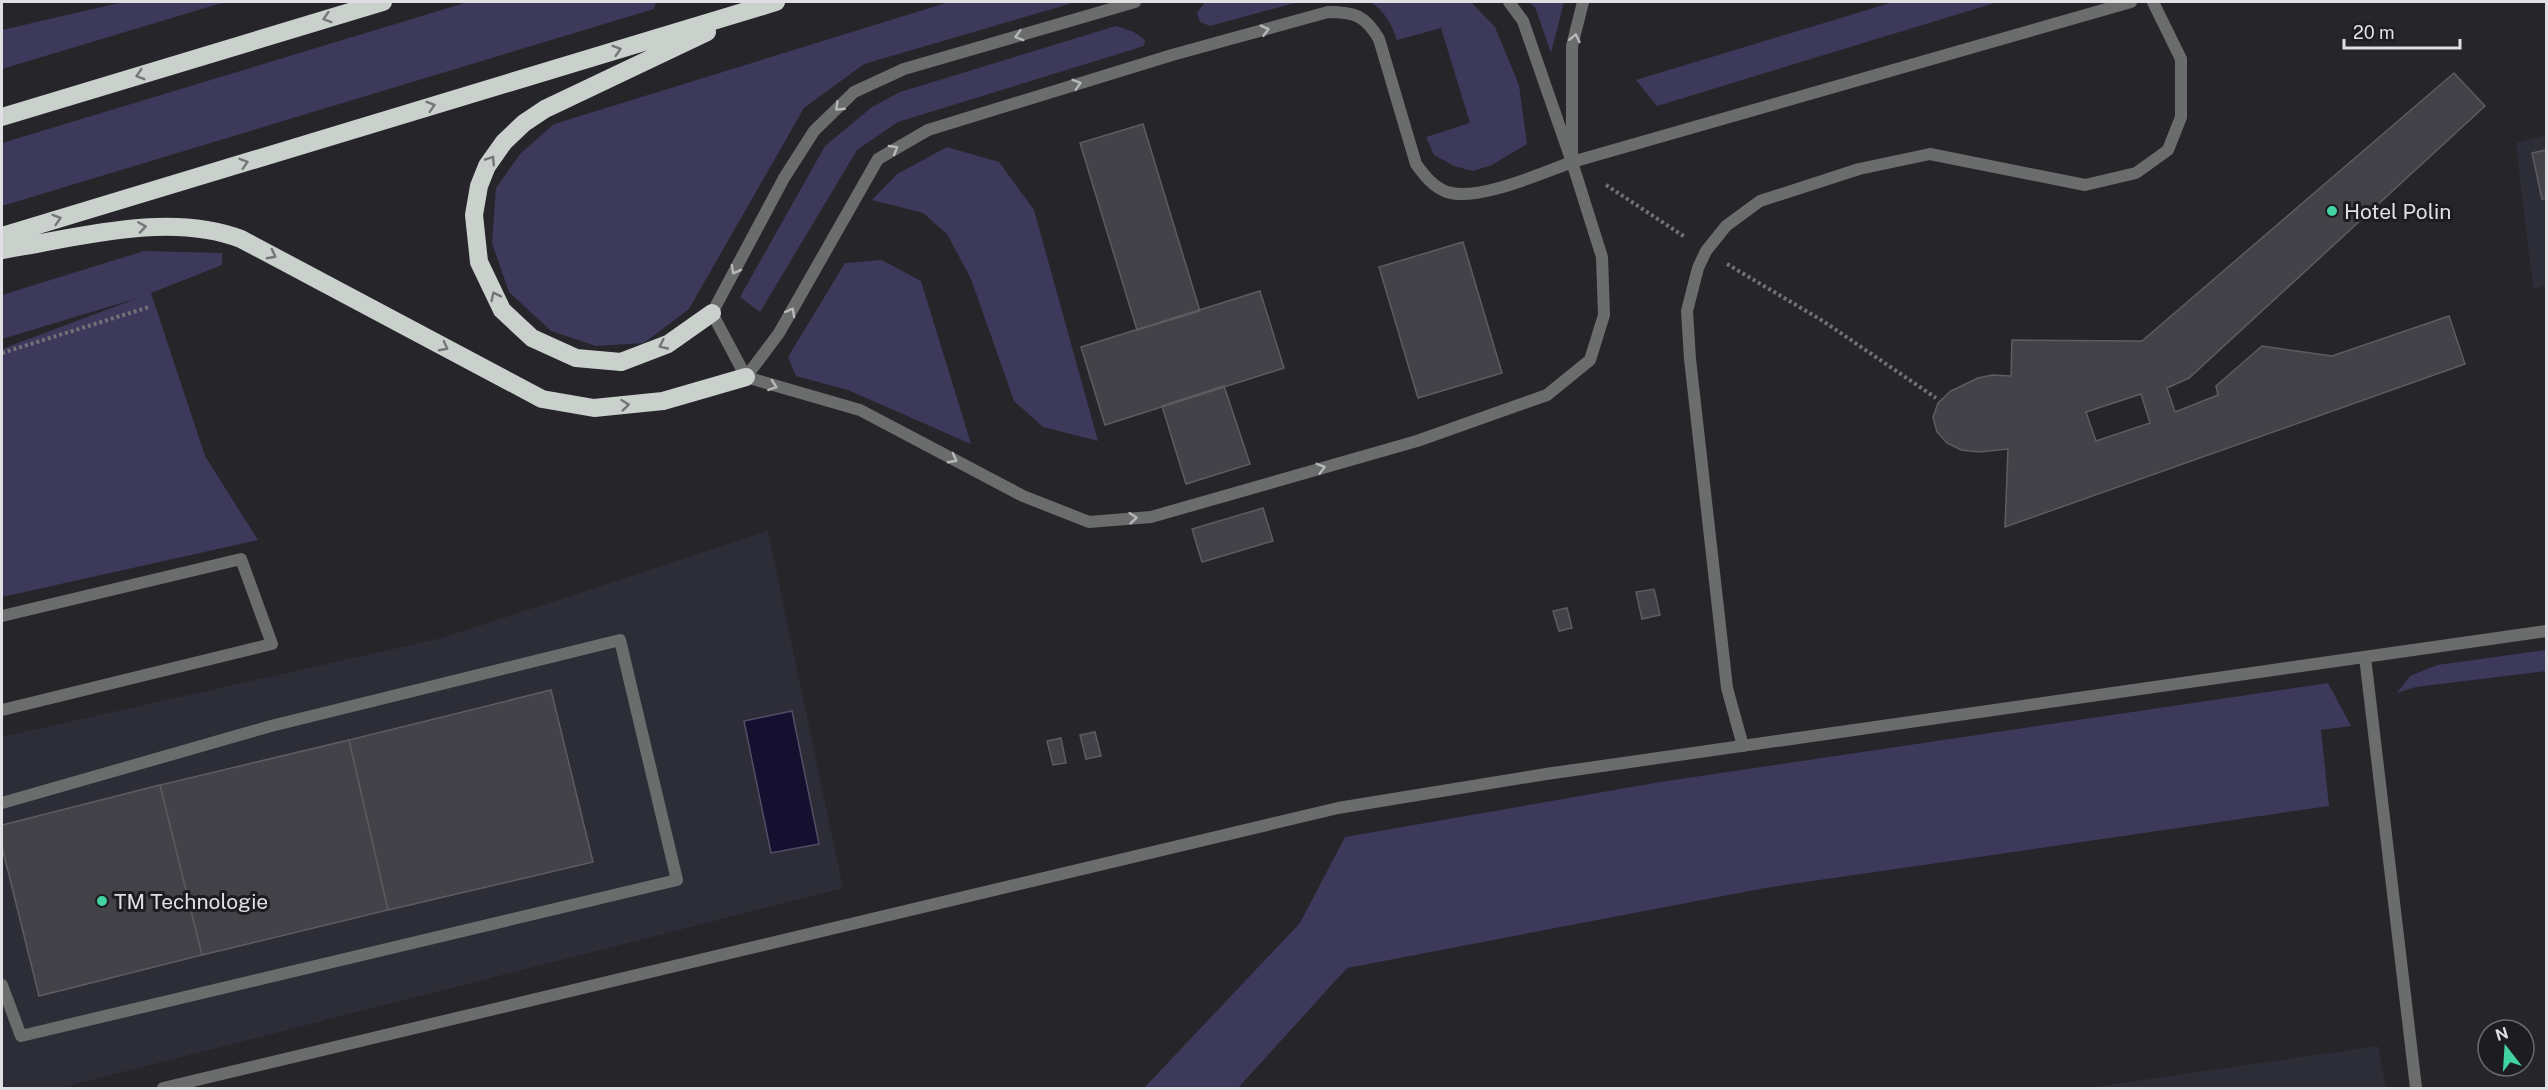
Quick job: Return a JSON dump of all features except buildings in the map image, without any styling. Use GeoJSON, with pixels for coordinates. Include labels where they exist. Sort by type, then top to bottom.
{"type":"FeatureCollection","features":[{"type":"Feature","properties":{"kind":"highway"},"geometry":{"type":"LineString","coordinates":[[2,117],[383,2]]}},
{"type":"Feature","properties":{"kind":"highway"},"geometry":{"type":"LineString","coordinates":[[712,313],[668,344],[621,362],[576,358],[532,338],[502,310],[479,262],[474,215],[479,186],[487,166],[504,141],[524,123],[545,109],[768,4]]}},
{"type":"Feature","properties":{"kind":"highway"},"geometry":{"type":"LineString","coordinates":[[2,236],[768,4]]}},
{"type":"Feature","properties":{"kind":"highway"},"geometry":{"type":"LineString","coordinates":[[2,250],[155,225],[219,230],[241,239],[542,399],[594,408],[663,401],[746,377]]}},
{"type":"Feature","properties":{"kind":"street"},"geometry":{"type":"LineString","coordinates":[[1135,2],[904,69],[854,92],[814,131],[784,178],[712,313],[746,377],[783,390],[860,410],[1023,496],[1089,522],[1151,517],[1417,441],[1547,395],[1590,360],[1604,315],[1602,257],[1523,21],[1509,2]]}},
{"type":"Feature","properties":{"kind":"street"},"geometry":{"type":"LineString","coordinates":[[1572,162],[1572,46],[1583,2]]}},
{"type":"Feature","properties":{"kind":"street"},"geometry":{"type":"LineString","coordinates":[[746,377],[779,333],[878,159],[928,130],[1172,55],[1328,12],[1348,12],[1363,18],[1372,28],[1378,39],[1416,164],[1429,181],[1448,192],[1484,193],[1572,162],[2131,2]]}},
{"type":"Feature","properties":{"kind":"street"},"geometry":{"type":"LineString","coordinates":[[1743,746],[1727,688],[1690,359],[1687,311],[1698,268],[1706,250],[1726,226],[1760,201],[1859,169],[1930,154],[2085,185],[2136,173],[2168,150],[2181,117],[2181,58],[2153,2]]}},
{"type":"Feature","properties":{"kind":"street"},"geometry":{"type":"LineString","coordinates":[[2,616],[241,559],[272,644],[2,710]]}},
{"type":"Feature","properties":{"kind":"street"},"geometry":{"type":"LineString","coordinates":[[163,1089],[1338,808],[1546,774],[2547,631]]}},
{"type":"Feature","properties":{"kind":"street"},"geometry":{"type":"LineString","coordinates":[[2,803],[271,726],[620,640],[677,880],[21,1036],[2,985]]}},
{"type":"Feature","properties":{"kind":"street"},"geometry":{"type":"LineString","coordinates":[[2365,657],[2416,1089]]}},
{"type":"Feature","properties":{"kind":"path"},"geometry":{"type":"LineString","coordinates":[[1572,162],[1706,250],[1823,321],[1936,398]]}},
{"type":"Feature","properties":{"kind":"path"},"geometry":{"type":"LineString","coordinates":[[2,353],[149,307]]}},
{"type":"Feature","properties":{"kind":"shaded area"},"geometry":{"type":"Polygon","coordinates":[[[123,2],[225,2],[2,69],[2,30],[123,2]]]}},
{"type":"Feature","properties":{"kind":"shaded area"},"geometry":{"type":"Polygon","coordinates":[[[468,2],[656,2],[654,9],[2,206],[2,143],[468,2]]]}},
{"type":"Feature","properties":{"kind":"shaded area"},"geometry":{"type":"Polygon","coordinates":[[[949,2],[1076,2],[864,64],[804,108],[689,309],[644,343],[596,346],[551,331],[509,292],[492,243],[496,188],[520,154],[554,124],[949,2]]]}},
{"type":"Feature","properties":{"kind":"shaded area"},"geometry":{"type":"Polygon","coordinates":[[[1205,2],[1298,2],[1210,26],[1200,22],[1197,13],[1205,2]]]}},
{"type":"Feature","properties":{"kind":"shaded area"},"geometry":{"type":"Polygon","coordinates":[[[1371,2],[1471,2],[1495,27],[1519,85],[1527,144],[1492,165],[1473,171],[1454,166],[1434,155],[1426,137],[1470,123],[1441,28],[1397,40],[1387,18],[1371,2]]]}},
{"type":"Feature","properties":{"kind":"shaded area"},"geometry":{"type":"Polygon","coordinates":[[[1529,2],[1564,2],[1551,53],[1535,7],[1529,2]]]}},
{"type":"Feature","properties":{"kind":"shaded area"},"geometry":{"type":"Polygon","coordinates":[[[1893,2],[1998,2],[1657,106],[1636,80],[1893,2]]]}},
{"type":"Feature","properties":{"kind":"shaded area"},"geometry":{"type":"Polygon","coordinates":[[[1116,26],[1134,32],[1145,40],[1144,46],[898,122],[857,150],[760,312],[740,297],[825,146],[872,107],[900,92],[1116,26]]]}},
{"type":"Feature","properties":{"kind":"shaded area"},"geometry":{"type":"Polygon","coordinates":[[[2546,135],[2546,285],[2533,289],[2516,143],[2546,135]]]}},
{"type":"Feature","properties":{"kind":"shaded area"},"geometry":{"type":"Polygon","coordinates":[[[947,147],[999,162],[1034,210],[1098,441],[1043,427],[1014,401],[971,279],[947,234],[923,213],[872,200],[897,174],[947,147]]]}},
{"type":"Feature","properties":{"kind":"shaded area"},"geometry":{"type":"Polygon","coordinates":[[[144,251],[222,253],[222,265],[151,293],[205,456],[258,540],[2,597],[2,349],[138,298],[2,339],[2,295],[144,251]]]}},
{"type":"Feature","properties":{"kind":"shaded area"},"geometry":{"type":"Polygon","coordinates":[[[882,260],[921,281],[971,444],[848,390],[796,376],[788,357],[845,263],[882,260]]]}},
{"type":"Feature","properties":{"kind":"shaded area"},"geometry":{"type":"Polygon","coordinates":[[[768,531],[843,888],[60,1088],[2,1088],[2,737],[442,638],[768,531]]]}},
{"type":"Feature","properties":{"kind":"shaded area"},"geometry":{"type":"Polygon","coordinates":[[[2546,650],[2546,671],[2416,687],[2397,693],[2410,676],[2437,665],[2546,650]]]}},
{"type":"Feature","properties":{"kind":"shaded area"},"geometry":{"type":"Polygon","coordinates":[[[2328,683],[2351,726],[2321,730],[2329,806],[1765,888],[1347,968],[1238,1088],[1144,1088],[1300,923],[1345,837],[1660,782],[2328,683]]]}},
{"type":"Feature","properties":{"kind":"shaded area"},"geometry":{"type":"Polygon","coordinates":[[[792,711],[819,844],[771,853],[744,721],[792,711]]]}},
{"type":"Feature","properties":{"kind":"shaded area"},"geometry":{"type":"Polygon","coordinates":[[[2378,1046],[2386,1088],[2087,1088],[2357,1049],[2378,1046]]]}},
{"type":"Feature","properties":{"kind":"place","name":"Hotel Polin"},"geometry":{"type":"Point","coordinates":[2332,211]}},
{"type":"Feature","properties":{"kind":"place","name":"TM Technologie"},"geometry":{"type":"Point","coordinates":[102,901]}}]}
